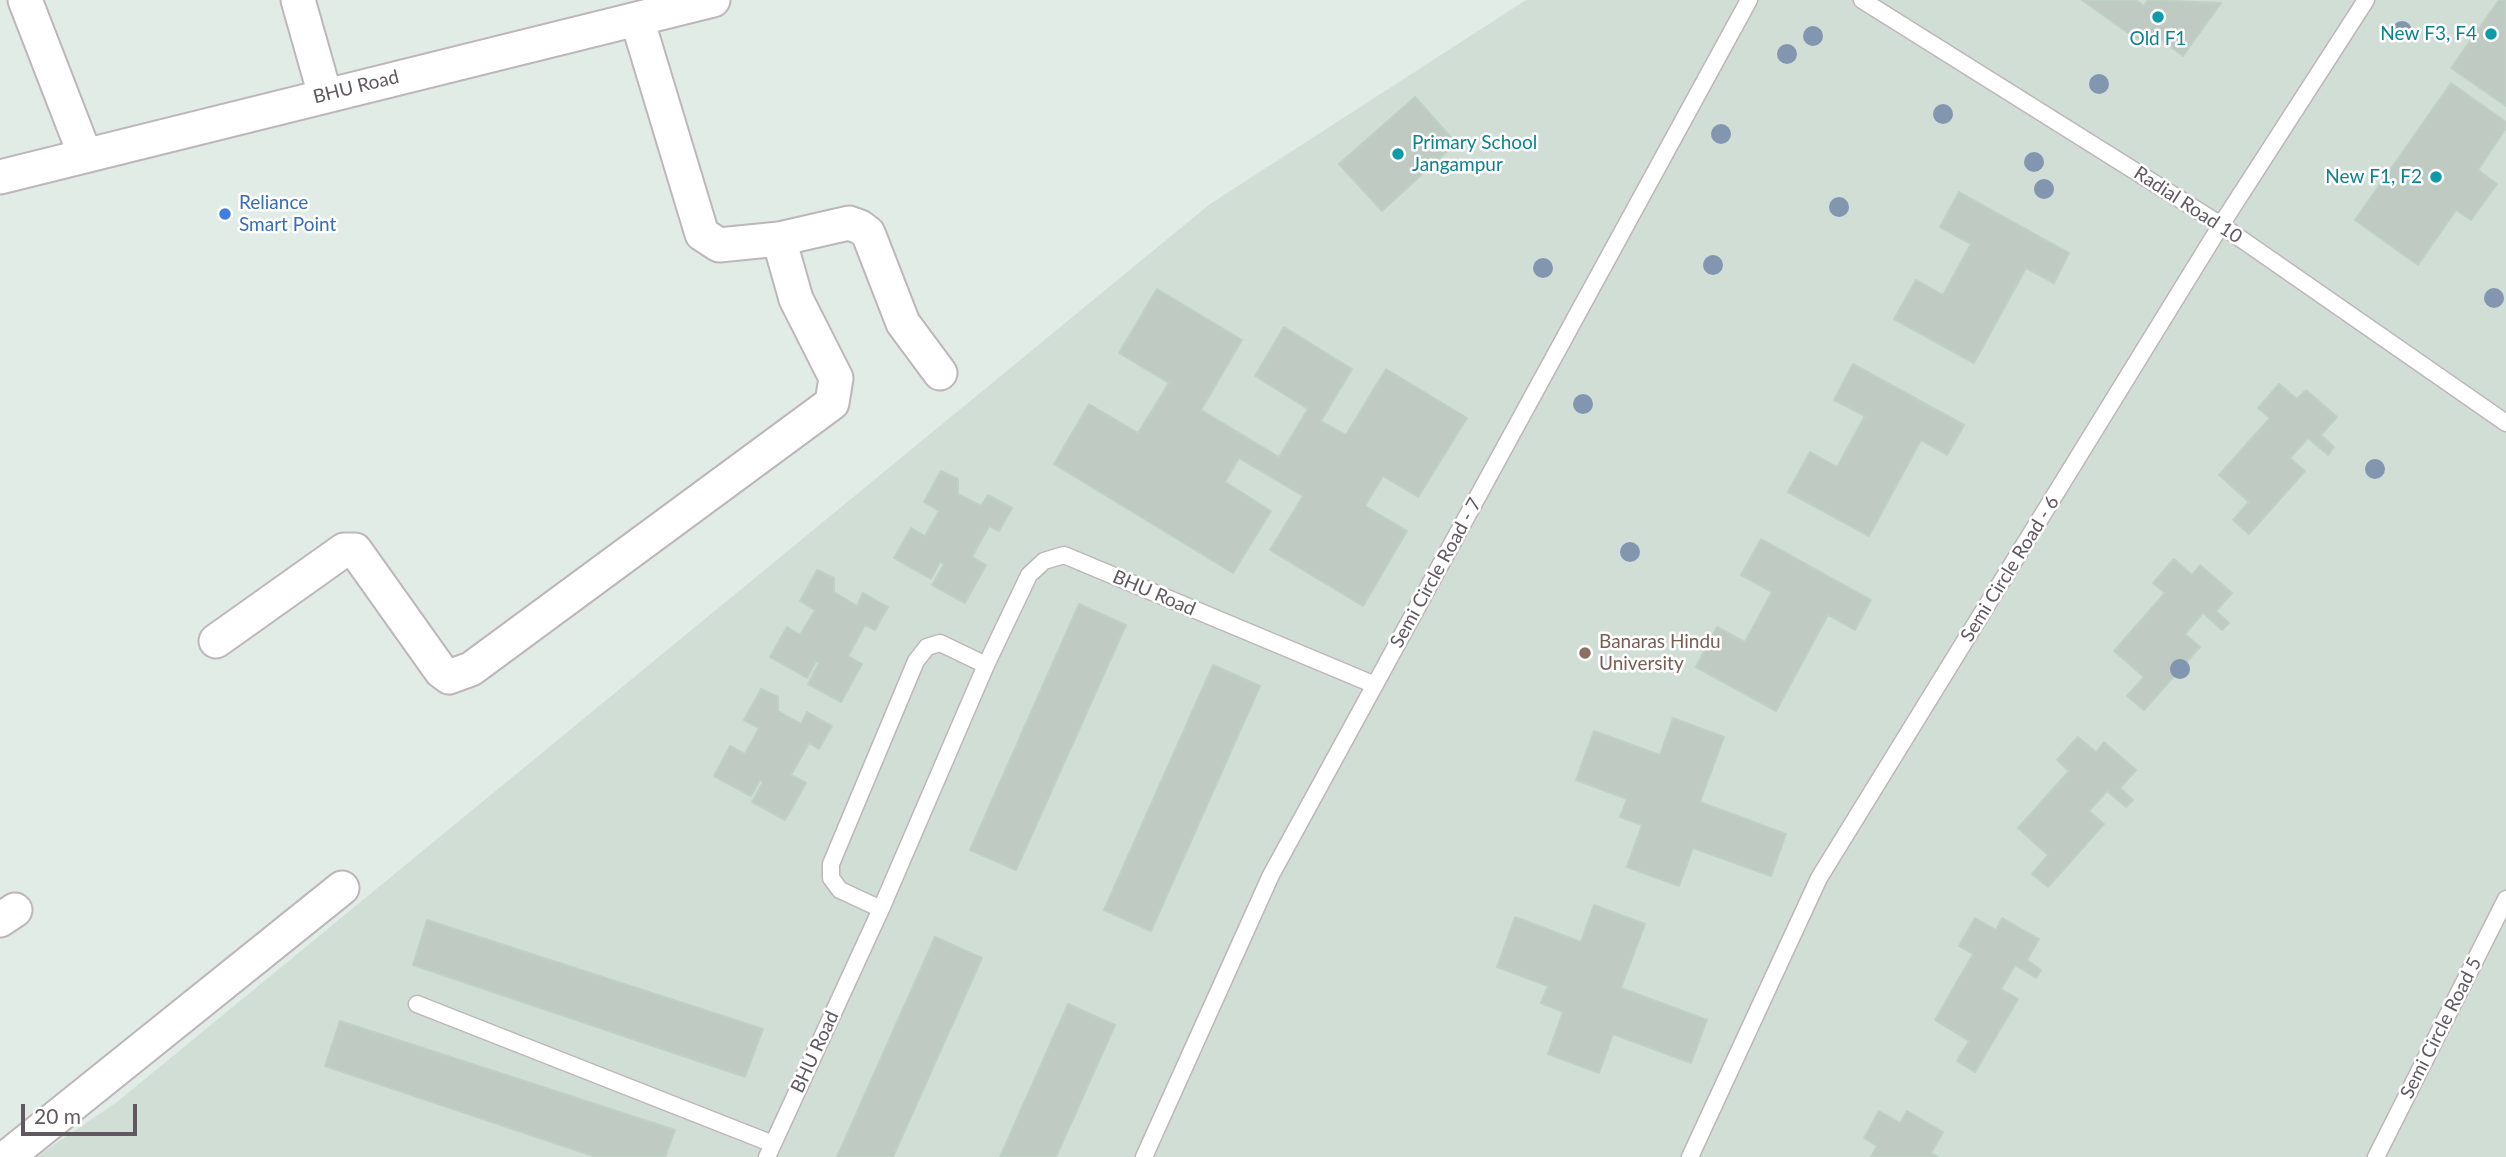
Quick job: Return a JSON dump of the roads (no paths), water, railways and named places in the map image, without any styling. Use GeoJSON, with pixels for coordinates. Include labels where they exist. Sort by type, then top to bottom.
{"type":"FeatureCollection","features":[{"type":"Feature","properties":{"kind":"street"},"geometry":{"type":"LineString","coordinates":[[25,0],[85,155]]}},
{"type":"Feature","properties":{"kind":"street"},"geometry":{"type":"LineString","coordinates":[[298,0],[325,95]]}},
{"type":"Feature","properties":{"kind":"street","name":"BHU Road"},"geometry":{"type":"LineString","coordinates":[[0,177],[704,1]]}},
{"type":"Feature","properties":{"kind":"street"},"geometry":{"type":"LineString","coordinates":[[637,19],[702,234],[719,245],[779,239],[849,223],[860,227],[868,233],[903,323],[940,373]]}},
{"type":"Feature","properties":{"kind":"street"},"geometry":{"type":"LineString","coordinates":[[216,641],[344,550],[355,550],[441,671],[449,677],[471,669],[832,403],[836,378],[796,299],[779,239]]}},
{"type":"Feature","properties":{"kind":"street"},"geometry":{"type":"LineString","coordinates":[[7,1157],[342,888]]}},
{"type":"Feature","properties":{"kind":"lane","name":"Semi Circle Road - 7"},"geometry":{"type":"LineString","coordinates":[[1144,1157],[1271,876],[1749,0]]}},
{"type":"Feature","properties":{"kind":"lane","name":"Radial Road 10"},"geometry":{"type":"LineString","coordinates":[[1862,0],[2221,225],[2506,423]]}},
{"type":"Feature","properties":{"kind":"lane","name":"Semi Circle Road - 6"},"geometry":{"type":"LineString","coordinates":[[1690,1157],[1819,878],[2221,225],[2365,0]]}},
{"type":"Feature","properties":{"kind":"lane","name":"BHU Road"},"geometry":{"type":"LineString","coordinates":[[770,1151],[881,909],[986,666],[1029,575],[1044,561],[1064,555],[1375,685]]}},
{"type":"Feature","properties":{"kind":"lane"},"geometry":{"type":"LineString","coordinates":[[881,909],[840,890],[831,877],[831,864],[916,661],[927,647],[940,643],[986,666]]}},
{"type":"Feature","properties":{"kind":"lane","name":"Semi Circle Road 5"},"geometry":{"type":"LineString","coordinates":[[2376,1157],[2506,900]]}},
{"type":"Feature","properties":{"kind":"lane"},"geometry":{"type":"LineString","coordinates":[[417,1004],[770,1151]]}},
{"type":"Feature","properties":{"kind":"place","name":"Old F1"},"geometry":{"type":"Point","coordinates":[2158,17]}},
{"type":"Feature","properties":{"kind":"place","name":"New F3, F4"},"geometry":{"type":"Point","coordinates":[2491,34]}},
{"type":"Feature","properties":{"kind":"place","name":"Primary School Jangampur"},"geometry":{"type":"Point","coordinates":[1398,154]}},
{"type":"Feature","properties":{"kind":"place","name":"New F1, F2"},"geometry":{"type":"Point","coordinates":[2436,177]}},
{"type":"Feature","properties":{"kind":"place","name":"Reliance Smart Point"},"geometry":{"type":"Point","coordinates":[225,214]}},
{"type":"Feature","properties":{"kind":"place","name":"Banaras Hindu University"},"geometry":{"type":"Point","coordinates":[1585,653]}}]}
